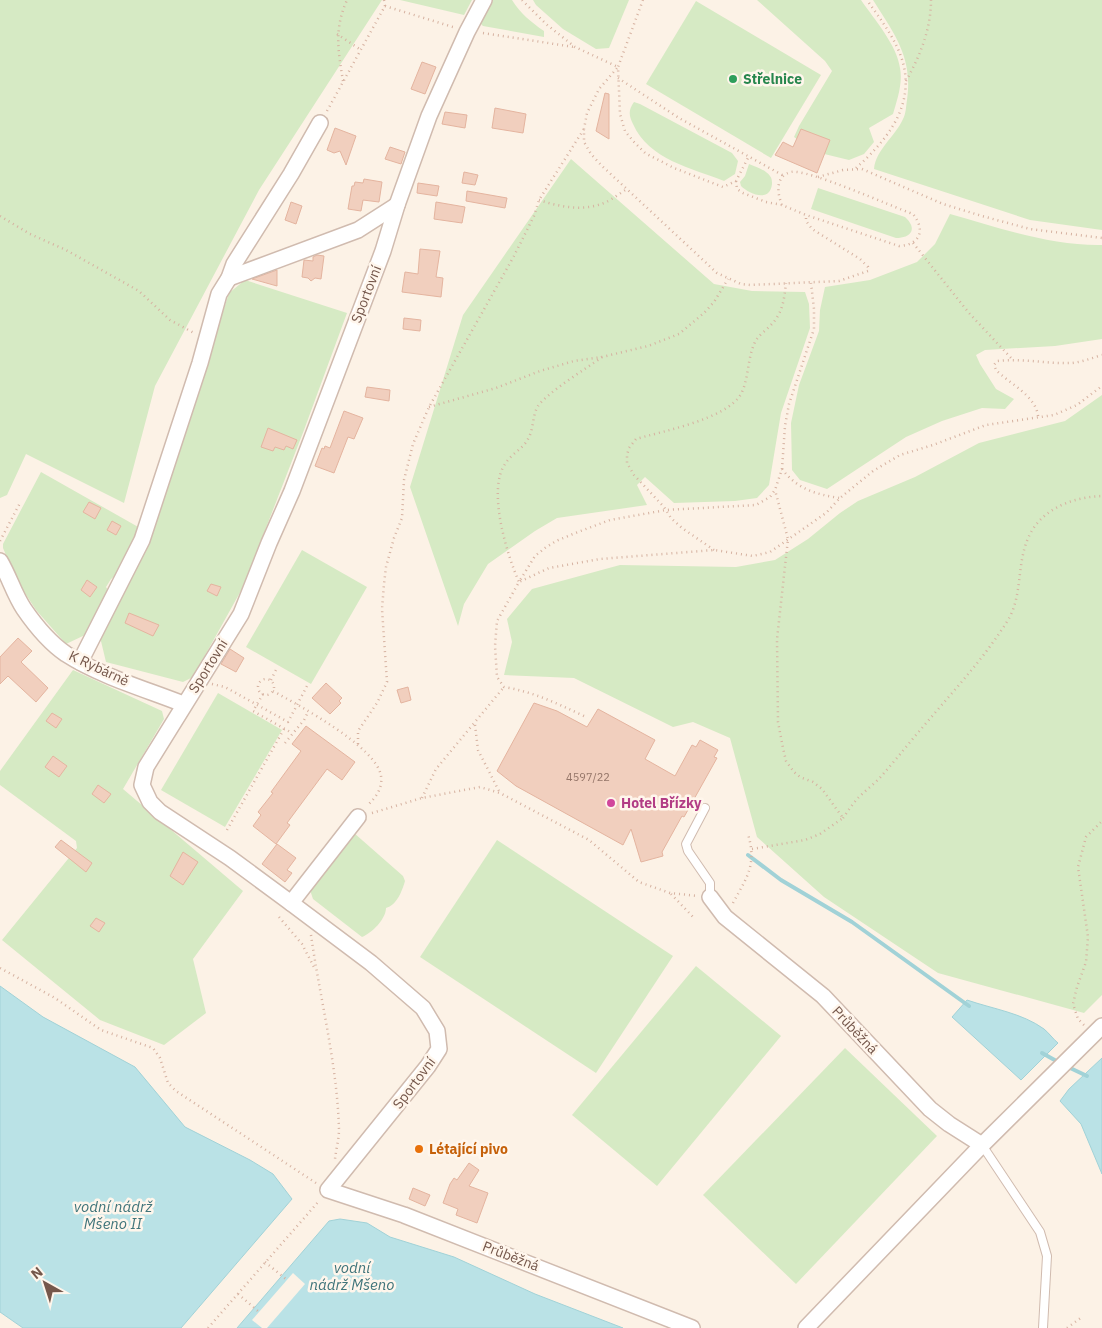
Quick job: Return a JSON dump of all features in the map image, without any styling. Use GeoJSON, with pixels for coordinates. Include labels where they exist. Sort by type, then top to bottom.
{"type":"FeatureCollection","features":[{"type":"Feature","properties":{"kind":"street","name":"Sportovní"},"geometry":{"type":"LineString","coordinates":[[328,1190],[428,1066],[438,1049],[437,1031],[423,1008],[384,974],[292,902],[160,812],[144,792],[142,785],[146,767],[240,614],[292,491],[383,251],[396,205],[429,116],[467,32],[484,0]]}},
{"type":"Feature","properties":{"kind":"street"},"geometry":{"type":"LineString","coordinates":[[80,662],[142,540],[219,294],[229,278],[234,264],[291,174],[320,123]]}},
{"type":"Feature","properties":{"kind":"street"},"geometry":{"type":"LineString","coordinates":[[229,278],[358,230],[396,205]]}},
{"type":"Feature","properties":{"kind":"street","name":"K Rybárně"},"geometry":{"type":"LineString","coordinates":[[0,561],[15,593],[35,624],[65,653],[80,662],[183,704]]}},
{"type":"Feature","properties":{"kind":"street"},"geometry":{"type":"LineString","coordinates":[[292,902],[358,817]]}},
{"type":"Feature","properties":{"kind":"street","name":"Průběžná"},"geometry":{"type":"LineString","coordinates":[[710,897],[725,917],[823,996],[930,1109],[949,1124],[982,1145]]}},
{"type":"Feature","properties":{"kind":"street"},"geometry":{"type":"LineString","coordinates":[[806,1328],[982,1145],[1098,1029]]}},
{"type":"Feature","properties":{"kind":"street","name":"Průběžná"},"geometry":{"type":"LineString","coordinates":[[328,1190],[413,1218],[692,1328]]}},
{"type":"Feature","properties":{"kind":"lane"},"geometry":{"type":"LineString","coordinates":[[705,808],[686,844],[710,883],[710,897]]}},
{"type":"Feature","properties":{"kind":"lane"},"geometry":{"type":"LineString","coordinates":[[982,1145],[1040,1232],[1047,1256],[1043,1328]]}},
{"type":"Feature","properties":{"kind":"path"},"geometry":{"type":"LineString","coordinates":[[343,82],[337,34],[342,10],[347,0]]}},
{"type":"Feature","properties":{"kind":"path"},"geometry":{"type":"LineString","coordinates":[[320,123],[386,6],[384,0]]}},
{"type":"Feature","properties":{"kind":"path"},"geometry":{"type":"LineString","coordinates":[[522,0],[546,24],[575,47],[618,67]]}},
{"type":"Feature","properties":{"kind":"path"},"geometry":{"type":"LineString","coordinates":[[643,0],[618,67],[599,89],[587,113],[584,142],[591,154],[702,261],[717,273],[741,284],[839,281],[868,272],[868,267],[860,259],[812,229],[806,221],[806,215]]}},
{"type":"Feature","properties":{"kind":"path"},"geometry":{"type":"LineString","coordinates":[[854,170],[875,151],[898,118],[903,102],[905,83],[904,66],[895,44],[867,0]]}},
{"type":"Feature","properties":{"kind":"path"},"geometry":{"type":"LineString","coordinates":[[905,83],[917,61],[926,36],[931,13],[931,0]]}},
{"type":"Feature","properties":{"kind":"path"},"geometry":{"type":"LineString","coordinates":[[386,6],[467,32],[486,33],[575,47]]}},
{"type":"Feature","properties":{"kind":"path"},"geometry":{"type":"LineString","coordinates":[[337,34],[361,50]]}},
{"type":"Feature","properties":{"kind":"path"},"geometry":{"type":"LineString","coordinates":[[618,67],[620,114],[632,141],[645,153],[674,168],[723,187],[736,181]]}},
{"type":"Feature","properties":{"kind":"path"},"geometry":{"type":"LineString","coordinates":[[618,78],[679,118],[784,176]]}},
{"type":"Feature","properties":{"kind":"path"},"geometry":{"type":"LineString","coordinates":[[358,744],[358,731],[377,703],[387,682],[382,609],[386,567],[402,518],[404,480],[413,444],[429,407],[514,256],[534,216],[538,200],[584,129]]}},
{"type":"Feature","properties":{"kind":"path"},"geometry":{"type":"LineString","coordinates":[[749,156],[736,181],[737,188],[743,193],[766,202],[782,204],[806,215],[899,246],[907,246],[913,243],[920,234],[920,225],[912,214],[818,177],[800,172],[792,172],[784,176],[778,185],[778,194],[782,204]]}},
{"type":"Feature","properties":{"kind":"path"},"geometry":{"type":"LineString","coordinates":[[818,177],[843,170],[862,169],[943,204],[982,216],[1030,229],[1102,238]]}},
{"type":"Feature","properties":{"kind":"path"},"geometry":{"type":"LineString","coordinates":[[538,200],[562,206],[586,208],[607,202],[626,189]]}},
{"type":"Feature","properties":{"kind":"path"},"geometry":{"type":"LineString","coordinates":[[0,216],[30,234],[66,250],[139,291],[170,320],[206,339]]}},
{"type":"Feature","properties":{"kind":"path"},"geometry":{"type":"LineString","coordinates":[[913,243],[969,313],[1012,360]]}},
{"type":"Feature","properties":{"kind":"path"},"geometry":{"type":"LineString","coordinates":[[429,407],[496,388],[540,370],[574,361],[602,358],[648,346],[679,334],[709,308],[728,278]]}},
{"type":"Feature","properties":{"kind":"path"},"geometry":{"type":"LineString","coordinates":[[584,716],[538,695],[504,687],[497,678],[495,646],[497,621],[535,556],[556,541],[610,520],[666,510],[756,505],[770,497],[775,490],[782,469],[785,426],[789,404],[814,329],[811,283]]}},
{"type":"Feature","properties":{"kind":"path"},"geometry":{"type":"LineString","coordinates":[[714,550],[671,518],[666,510],[634,476],[627,463],[629,448],[636,439],[713,416],[728,407],[740,396],[745,384],[747,368],[755,341],[774,322],[782,310],[786,284]]}},
{"type":"Feature","properties":{"kind":"path"},"geometry":{"type":"LineString","coordinates":[[1038,416],[1038,411],[1031,400],[996,370],[994,365],[998,361],[1074,363],[1102,355]]}},
{"type":"Feature","properties":{"kind":"path"},"geometry":{"type":"LineString","coordinates":[[519,582],[510,563],[499,506],[498,491],[504,464],[528,440],[538,406],[602,358]]}},
{"type":"Feature","properties":{"kind":"path"},"geometry":{"type":"LineString","coordinates":[[519,582],[549,568],[600,559],[714,550],[753,556],[770,552],[826,513],[840,498],[873,470],[900,455],[933,446],[986,425],[1054,415],[1077,405],[1102,386]]}},
{"type":"Feature","properties":{"kind":"path"},"geometry":{"type":"LineString","coordinates":[[782,469],[797,485],[815,493],[840,498]]}},
{"type":"Feature","properties":{"kind":"path"},"geometry":{"type":"LineString","coordinates":[[775,490],[788,540],[777,639],[778,722],[783,748],[786,761],[794,772],[822,789],[843,818]]}},
{"type":"Feature","properties":{"kind":"path"},"geometry":{"type":"LineString","coordinates":[[752,849],[805,840],[820,834],[843,818],[967,678],[996,640],[1013,611],[1023,556],[1028,539],[1035,526],[1046,514],[1074,500],[1102,496]]}},
{"type":"Feature","properties":{"kind":"path"},"geometry":{"type":"LineString","coordinates":[[0,541],[20,503]]}},
{"type":"Feature","properties":{"kind":"path"},"geometry":{"type":"LineString","coordinates":[[271,680],[278,668]]}},
{"type":"Feature","properties":{"kind":"path"},"geometry":{"type":"LineString","coordinates":[[199,680],[225,687],[288,722],[307,686]]}},
{"type":"Feature","properties":{"kind":"path"},"geometry":{"type":"LineString","coordinates":[[271,680],[274,685],[273,691]]}},
{"type":"Feature","properties":{"kind":"path"},"geometry":{"type":"LineString","coordinates":[[263,694],[258,687],[260,681],[271,680]]}},
{"type":"Feature","properties":{"kind":"path"},"geometry":{"type":"LineString","coordinates":[[422,798],[436,769],[504,687]]}},
{"type":"Feature","properties":{"kind":"path"},"geometry":{"type":"LineString","coordinates":[[273,691],[358,744],[372,757],[381,774],[380,790],[358,817]]}},
{"type":"Feature","properties":{"kind":"path"},"geometry":{"type":"LineString","coordinates":[[273,691],[263,694],[252,711],[292,733]]}},
{"type":"Feature","properties":{"kind":"path"},"geometry":{"type":"LineString","coordinates":[[285,743],[304,720],[308,712]]}},
{"type":"Feature","properties":{"kind":"path"},"geometry":{"type":"LineString","coordinates":[[474,724],[478,750],[500,792]]}},
{"type":"Feature","properties":{"kind":"path"},"geometry":{"type":"LineString","coordinates":[[227,830],[284,729]]}},
{"type":"Feature","properties":{"kind":"path"},"geometry":{"type":"LineString","coordinates":[[358,817],[422,798],[480,787],[500,792],[588,840],[640,882],[670,893],[710,897]]}},
{"type":"Feature","properties":{"kind":"path"},"geometry":{"type":"LineString","coordinates":[[1098,1029],[1078,1019],[1073,1004],[1075,992],[1086,962],[1088,937],[1078,867],[1086,837],[1102,821]]}},
{"type":"Feature","properties":{"kind":"path"},"geometry":{"type":"LineString","coordinates":[[725,917],[751,870],[752,849],[748,834]]}},
{"type":"Feature","properties":{"kind":"path"},"geometry":{"type":"LineString","coordinates":[[670,893],[695,919]]}},
{"type":"Feature","properties":{"kind":"path"},"geometry":{"type":"LineString","coordinates":[[309,916],[316,972],[332,1053],[339,1131],[334,1160]]}},
{"type":"Feature","properties":{"kind":"path"},"geometry":{"type":"LineString","coordinates":[[279,917],[302,944],[316,972]]}},
{"type":"Feature","properties":{"kind":"path"},"geometry":{"type":"LineString","coordinates":[[0,968],[55,998],[101,1030],[153,1048],[160,1058],[168,1084],[176,1091],[328,1190],[208,1328]]}},
{"type":"Feature","properties":{"kind":"path"},"geometry":{"type":"LineString","coordinates":[[265,1262],[286,1280]]}},
{"type":"Feature","properties":{"kind":"path"},"geometry":{"type":"LineString","coordinates":[[238,1294],[259,1312]]}},
{"type":"Feature","properties":{"kind":"path"},"geometry":{"type":"LineString","coordinates":[[1066,1328],[1082,1317]]}},
{"type":"Feature","properties":{"kind":"green space"},"geometry":{"type":"Polygon","coordinates":[[[0,0],[382,0],[259,190],[155,386],[124,503],[26,454],[7,495],[0,498],[0,0]]]}},
{"type":"Feature","properties":{"kind":"green space"},"geometry":{"type":"Polygon","coordinates":[[[400,0],[472,0],[464,15],[400,0]]]}},
{"type":"Feature","properties":{"kind":"green space"},"geometry":{"type":"Polygon","coordinates":[[[493,0],[512,0],[526,17],[544,31],[544,37],[483,26],[480,23],[493,0]]]}},
{"type":"Feature","properties":{"kind":"green space"},"geometry":{"type":"Polygon","coordinates":[[[533,0],[629,0],[609,48],[596,49],[563,29],[536,5],[533,0]]]}},
{"type":"Feature","properties":{"kind":"green space"},"geometry":{"type":"Polygon","coordinates":[[[757,0],[861,0],[890,41],[898,59],[901,74],[898,97],[893,114],[869,128],[874,142],[864,154],[849,160],[816,152],[794,137],[832,71],[825,61],[757,0]]]}},
{"type":"Feature","properties":{"kind":"green space"},"geometry":{"type":"Polygon","coordinates":[[[873,0],[1102,0],[1102,230],[1030,220],[874,169],[878,155],[904,117],[908,85],[905,59],[895,36],[873,0]]]}},
{"type":"Feature","properties":{"kind":"green space","name":"Střelnice"},"geometry":{"type":"Polygon","coordinates":[[[696,1],[821,75],[771,158],[646,84],[696,1]]]}},
{"type":"Feature","properties":{"kind":"green space"},"geometry":{"type":"Polygon","coordinates":[[[634,102],[732,153],[738,161],[735,174],[724,181],[685,167],[660,154],[640,136],[633,124],[630,113],[634,102]]]}},
{"type":"Feature","properties":{"kind":"green space"},"geometry":{"type":"Polygon","coordinates":[[[571,159],[714,284],[752,291],[805,292],[809,304],[810,328],[781,413],[769,485],[757,498],[735,501],[674,503],[645,477],[637,485],[647,505],[557,518],[488,564],[464,604],[458,626],[410,487],[463,315],[571,159]]]}},
{"type":"Feature","properties":{"kind":"green space"},"geometry":{"type":"Polygon","coordinates":[[[749,164],[763,170],[771,177],[772,184],[767,193],[763,195],[754,194],[741,186],[740,182],[745,176],[749,164]]]}},
{"type":"Feature","properties":{"kind":"green space"},"geometry":{"type":"Polygon","coordinates":[[[818,188],[905,217],[911,225],[911,232],[909,235],[896,238],[811,209],[818,188]]]}},
{"type":"Feature","properties":{"kind":"green space"},"geometry":{"type":"Polygon","coordinates":[[[950,214],[1044,239],[1083,245],[1102,245],[1102,339],[1055,346],[985,350],[976,355],[980,364],[996,389],[1014,399],[1005,409],[982,408],[942,421],[906,437],[827,489],[800,480],[792,470],[791,423],[799,385],[819,331],[820,310],[825,287],[870,280],[917,262],[935,244],[950,214]]]}},
{"type":"Feature","properties":{"kind":"green space"},"geometry":{"type":"Polygon","coordinates":[[[245,280],[347,313],[243,587],[193,677],[183,682],[106,662],[100,637],[145,549],[159,512],[229,293],[245,280]]]}},
{"type":"Feature","properties":{"kind":"green space"},"geometry":{"type":"Polygon","coordinates":[[[1102,395],[1102,995],[1084,1013],[938,973],[824,897],[757,837],[730,738],[693,722],[673,727],[574,678],[504,675],[512,642],[507,619],[532,589],[620,565],[736,567],[775,560],[808,539],[858,501],[915,477],[979,443],[1065,421],[1102,395]]]}},
{"type":"Feature","properties":{"kind":"green space"},"geometry":{"type":"Polygon","coordinates":[[[41,472],[140,528],[120,572],[111,579],[106,587],[109,592],[85,635],[66,644],[36,610],[17,581],[3,548],[3,544],[41,472]]]}},
{"type":"Feature","properties":{"kind":"green space"},"geometry":{"type":"Polygon","coordinates":[[[302,550],[367,587],[311,684],[246,647],[302,550]]]}},
{"type":"Feature","properties":{"kind":"green space"},"geometry":{"type":"Polygon","coordinates":[[[73,670],[162,711],[164,719],[123,789],[243,891],[193,959],[206,1013],[164,1045],[100,1020],[2,940],[77,848],[76,841],[0,785],[0,771],[73,670]]]}},
{"type":"Feature","properties":{"kind":"green space"},"geometry":{"type":"Polygon","coordinates":[[[218,693],[282,730],[225,827],[161,790],[218,693]]]}},
{"type":"Feature","properties":{"kind":"green space"},"geometry":{"type":"Polygon","coordinates":[[[354,833],[403,876],[405,881],[399,897],[386,908],[381,921],[374,929],[362,937],[313,899],[310,890],[354,833]]]}},
{"type":"Feature","properties":{"kind":"green space"},"geometry":{"type":"Polygon","coordinates":[[[497,840],[673,956],[596,1073],[420,957],[497,840]]]}},
{"type":"Feature","properties":{"kind":"green space"},"geometry":{"type":"Polygon","coordinates":[[[696,966],[781,1036],[657,1186],[572,1115],[696,966]]]}},
{"type":"Feature","properties":{"kind":"green space"},"geometry":{"type":"Polygon","coordinates":[[[845,1048],[937,1136],[796,1284],[703,1195],[845,1048]]]}},
{"type":"Feature","properties":{"kind":"water","name":"vodní nádrž Mšeno II"},"geometry":{"type":"Polygon","coordinates":[[[0,986],[43,1017],[135,1067],[185,1127],[250,1160],[273,1174],[292,1199],[181,1328],[23,1328],[0,1312],[0,986]]]}},
{"type":"Feature","properties":{"kind":"water"},"geometry":{"type":"Polygon","coordinates":[[[967,1000],[1026,1019],[1044,1029],[1058,1043],[1021,1080],[952,1017],[967,1000]]]}},
{"type":"Feature","properties":{"kind":"water"},"geometry":{"type":"Polygon","coordinates":[[[1102,1058],[1102,1174],[1081,1124],[1060,1101],[1069,1089],[1102,1058]]]}},
{"type":"Feature","properties":{"kind":"water","name":"vodní nádrž Mšeno"},"geometry":{"type":"Polygon","coordinates":[[[340,1219],[367,1223],[390,1237],[454,1257],[535,1294],[623,1328],[237,1328],[329,1221],[340,1219]]]}},
{"type":"Feature","properties":{"kind":"pier"},"geometry":{"type":"Polygon","coordinates":[[[293,1273],[305,1284],[267,1328],[262,1328],[252,1320],[293,1273]]]}},
{"type":"Feature","properties":{"kind":"building"},"geometry":{"type":"Polygon","coordinates":[[[422,62],[436,67],[425,94],[411,89],[422,62]]]}},
{"type":"Feature","properties":{"kind":"building"},"geometry":{"type":"Polygon","coordinates":[[[605,93],[609,94],[609,139],[596,131],[605,93]]]}},
{"type":"Feature","properties":{"kind":"building"},"geometry":{"type":"Polygon","coordinates":[[[495,108],[526,114],[523,133],[492,128],[495,108]]]}},
{"type":"Feature","properties":{"kind":"building"},"geometry":{"type":"Polygon","coordinates":[[[445,112],[467,115],[465,128],[442,124],[445,112]]]}},
{"type":"Feature","properties":{"kind":"building"},"geometry":{"type":"Polygon","coordinates":[[[335,128],[356,136],[346,165],[340,151],[334,153],[327,150],[335,128]]]}},
{"type":"Feature","properties":{"kind":"building"},"geometry":{"type":"Polygon","coordinates":[[[801,129],[830,140],[817,173],[775,155],[783,142],[793,147],[801,129]]]}},
{"type":"Feature","properties":{"kind":"building"},"geometry":{"type":"Polygon","coordinates":[[[390,147],[405,152],[401,164],[385,159],[390,147]]]}},
{"type":"Feature","properties":{"kind":"building"},"geometry":{"type":"Polygon","coordinates":[[[464,172],[478,175],[475,185],[462,183],[464,172]]]}},
{"type":"Feature","properties":{"kind":"building"},"geometry":{"type":"Polygon","coordinates":[[[364,179],[382,182],[379,202],[363,200],[361,211],[348,209],[352,186],[354,186],[355,182],[363,183],[364,179]]]}},
{"type":"Feature","properties":{"kind":"building"},"geometry":{"type":"Polygon","coordinates":[[[418,183],[439,186],[437,196],[417,193],[418,183]]]}},
{"type":"Feature","properties":{"kind":"building"},"geometry":{"type":"Polygon","coordinates":[[[467,191],[507,198],[505,208],[466,201],[467,191]]]}},
{"type":"Feature","properties":{"kind":"building"},"geometry":{"type":"Polygon","coordinates":[[[291,202],[302,206],[296,224],[285,220],[291,202]]]}},
{"type":"Feature","properties":{"kind":"building"},"geometry":{"type":"Polygon","coordinates":[[[436,202],[465,207],[462,223],[434,219],[436,202]]]}},
{"type":"Feature","properties":{"kind":"building"},"geometry":{"type":"Polygon","coordinates":[[[420,249],[440,251],[436,277],[443,278],[441,297],[402,292],[405,272],[418,274],[420,249]]]}},
{"type":"Feature","properties":{"kind":"building"},"geometry":{"type":"Polygon","coordinates":[[[317,255],[324,256],[321,279],[315,278],[311,281],[308,278],[302,277],[304,260],[313,261],[313,257],[317,255]]]}},
{"type":"Feature","properties":{"kind":"building"},"geometry":{"type":"Polygon","coordinates":[[[277,270],[277,286],[252,279],[277,270]]]}},
{"type":"Feature","properties":{"kind":"building"},"geometry":{"type":"Polygon","coordinates":[[[404,318],[421,320],[420,331],[403,329],[404,318]]]}},
{"type":"Feature","properties":{"kind":"building"},"geometry":{"type":"Polygon","coordinates":[[[367,387],[390,390],[389,401],[365,397],[367,387]]]}},
{"type":"Feature","properties":{"kind":"building"},"geometry":{"type":"Polygon","coordinates":[[[344,411],[363,418],[354,439],[348,437],[334,473],[315,466],[322,448],[324,449],[325,446],[330,448],[344,411]]]}},
{"type":"Feature","properties":{"kind":"building"},"geometry":{"type":"Polygon","coordinates":[[[268,428],[297,440],[293,449],[286,446],[284,450],[275,447],[273,451],[261,447],[268,428]]]}},
{"type":"Feature","properties":{"kind":"building"},"geometry":{"type":"Polygon","coordinates":[[[89,502],[101,508],[95,519],[83,512],[89,502]]]}},
{"type":"Feature","properties":{"kind":"building"},"geometry":{"type":"Polygon","coordinates":[[[112,521],[121,526],[116,535],[107,530],[112,521]]]}},
{"type":"Feature","properties":{"kind":"building"},"geometry":{"type":"Polygon","coordinates":[[[87,580],[97,587],[90,597],[81,590],[87,580]]]}},
{"type":"Feature","properties":{"kind":"building"},"geometry":{"type":"Polygon","coordinates":[[[211,584],[221,587],[217,596],[207,591],[211,584]]]}},
{"type":"Feature","properties":{"kind":"building"},"geometry":{"type":"Polygon","coordinates":[[[129,613],[159,625],[153,636],[125,623],[129,613]]]}},
{"type":"Feature","properties":{"kind":"building"},"geometry":{"type":"Polygon","coordinates":[[[18,638],[32,651],[21,662],[48,688],[36,702],[8,676],[0,684],[0,657],[18,638]]]}},
{"type":"Feature","properties":{"kind":"building"},"geometry":{"type":"Polygon","coordinates":[[[230,649],[244,658],[236,672],[221,664],[230,649]]]}},
{"type":"Feature","properties":{"kind":"building"},"geometry":{"type":"Polygon","coordinates":[[[326,683],[342,698],[339,701],[341,703],[330,714],[312,698],[326,683]]]}},
{"type":"Feature","properties":{"kind":"building"},"geometry":{"type":"Polygon","coordinates":[[[408,687],[411,700],[401,703],[397,690],[408,687]]]}},
{"type":"Feature","properties":{"kind":"building"},"geometry":{"type":"Polygon","coordinates":[[[534,703],[557,711],[587,727],[598,709],[655,740],[645,759],[675,776],[692,745],[696,747],[700,740],[718,750],[714,757],[717,758],[662,852],[663,856],[641,862],[631,829],[623,845],[516,786],[497,771],[534,703]]]}},
{"type":"Feature","properties":{"kind":"building"},"geometry":{"type":"Polygon","coordinates":[[[52,713],[62,719],[56,728],[46,721],[52,713]]]}},
{"type":"Feature","properties":{"kind":"building"},"geometry":{"type":"Polygon","coordinates":[[[306,726],[355,762],[342,780],[327,769],[287,823],[290,825],[276,844],[253,826],[261,815],[258,812],[301,751],[292,744],[306,726]]]}},
{"type":"Feature","properties":{"kind":"building"},"geometry":{"type":"Polygon","coordinates":[[[53,756],[67,766],[59,777],[45,767],[53,756]]]}},
{"type":"Feature","properties":{"kind":"building"},"geometry":{"type":"Polygon","coordinates":[[[98,785],[111,794],[104,803],[92,794],[98,785]]]}},
{"type":"Feature","properties":{"kind":"building"},"geometry":{"type":"Polygon","coordinates":[[[61,840],[92,863],[86,872],[55,847],[61,840]]]}},
{"type":"Feature","properties":{"kind":"building"},"geometry":{"type":"Polygon","coordinates":[[[277,844],[296,858],[287,870],[292,873],[285,882],[262,864],[277,844]]]}},
{"type":"Feature","properties":{"kind":"building"},"geometry":{"type":"Polygon","coordinates":[[[183,852],[198,862],[183,885],[170,876],[183,852]]]}},
{"type":"Feature","properties":{"kind":"building"},"geometry":{"type":"Polygon","coordinates":[[[96,918],[105,923],[99,932],[90,926],[96,918]]]}},
{"type":"Feature","properties":{"kind":"building"},"geometry":{"type":"Polygon","coordinates":[[[469,1163],[479,1170],[469,1186],[488,1193],[477,1223],[456,1215],[458,1209],[443,1203],[450,1184],[454,1178],[457,1180],[469,1163]]]}},
{"type":"Feature","properties":{"kind":"building"},"geometry":{"type":"Polygon","coordinates":[[[413,1188],[430,1195],[425,1206],[409,1199],[413,1188]]]}},
{"type":"Feature","properties":{"kind":"waterway"},"geometry":{"type":"LineString","coordinates":[[748,855],[781,880],[852,922],[969,1006]]}},
{"type":"Feature","properties":{"kind":"waterway"},"geometry":{"type":"LineString","coordinates":[[1042,1053],[1060,1063]]}},
{"type":"Feature","properties":{"kind":"waterway"},"geometry":{"type":"LineString","coordinates":[[1066,1066],[1087,1076]]}},
{"type":"Feature","properties":{"kind":"place","name":"Střelnice"},"geometry":{"type":"Point","coordinates":[733,79]}},
{"type":"Feature","properties":{"kind":"place","name":"Hotel Břízky"},"geometry":{"type":"Point","coordinates":[611,803]}},
{"type":"Feature","properties":{"kind":"place","name":"Létající pivo"},"geometry":{"type":"Point","coordinates":[419,1149]}}]}
